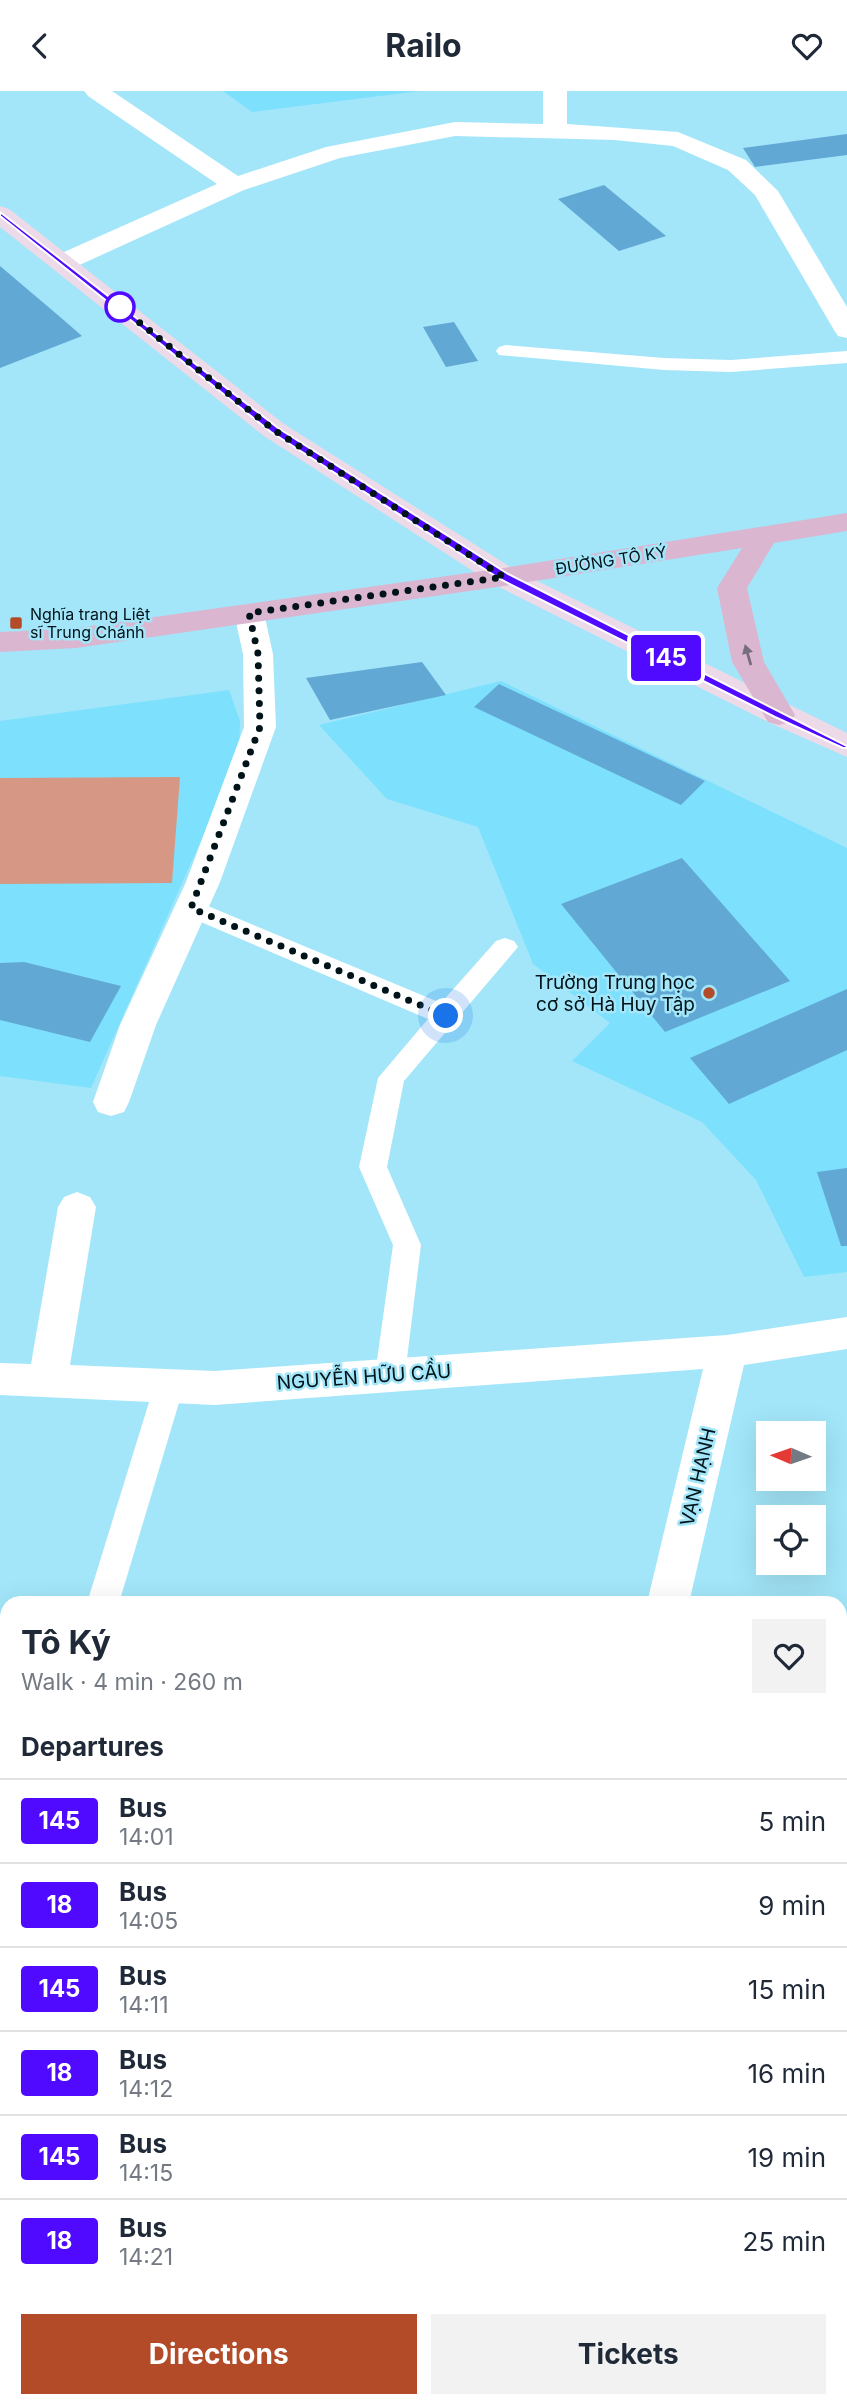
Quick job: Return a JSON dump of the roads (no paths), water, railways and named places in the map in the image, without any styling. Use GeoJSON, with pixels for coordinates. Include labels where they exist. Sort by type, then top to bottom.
{"type":"FeatureCollection","features":[{"type":"Feature","properties":{"kind":"main road"},"geometry":{"type":"LineString","coordinates":[[0,214],[274,430],[504,577],[779,715],[847,745]]}},
{"type":"Feature","properties":{"kind":"main road","name":"ĐƯỜNG TÔ KÝ"},"geometry":{"type":"LineString","coordinates":[[0,642],[76,638],[504,577],[847,522]]}},
{"type":"Feature","properties":{"kind":"main road"},"geometry":{"type":"LineString","coordinates":[[762,537],[732,588],[748,662],[779,715]]}},
{"type":"Feature","properties":{"kind":"street"},"geometry":{"type":"LineString","coordinates":[[96,91],[235,185]]}},
{"type":"Feature","properties":{"kind":"street"},"geometry":{"type":"LineString","coordinates":[[555,91],[555,131]]}},
{"type":"Feature","properties":{"kind":"street"},"geometry":{"type":"LineString","coordinates":[[64,262],[235,185],[335,152],[455,129],[615,133],[678,139],[737,165],[765,191],[847,330]]}},
{"type":"Feature","properties":{"kind":"street"},"geometry":{"type":"LineString","coordinates":[[111,1102],[123,1075],[138,1025],[191,908],[260,727],[258,654],[249,613]]}},
{"type":"Feature","properties":{"kind":"street"},"geometry":{"type":"LineString","coordinates":[[48,1380],[77,1207]]}},
{"type":"Feature","properties":{"kind":"street","name":"NGUYỄN HỮU CẦU"},"geometry":{"type":"LineString","coordinates":[[0,1379],[215,1388],[727,1351],[847,1333]]}},
{"type":"Feature","properties":{"kind":"street","name":"VẠN HẠNH"},"geometry":{"type":"LineString","coordinates":[[670,1596],[727,1351]]}},
{"type":"Feature","properties":{"kind":"lane"},"geometry":{"type":"LineString","coordinates":[[506,351],[664,364],[718,365],[847,357]]}},
{"type":"Feature","properties":{"kind":"lane"},"geometry":{"type":"LineString","coordinates":[[191,908],[446,1016]]}},
{"type":"Feature","properties":{"kind":"lane"},"geometry":{"type":"LineString","coordinates":[[390,1375],[407,1245],[373,1167],[391,1078],[505,947]]}},
{"type":"Feature","properties":{"kind":"lane"},"geometry":{"type":"LineString","coordinates":[[105,1596],[169,1386]]}},
{"type":"Feature","properties":{"kind":"place","name":"Nghĩa trang Liệt sĩ Trung Chánh"},"geometry":{"type":"Point","coordinates":[16,623]}},
{"type":"Feature","properties":{"kind":"place","name":"Trường Trung học cơ sở Hà Huy Tập"},"geometry":{"type":"Point","coordinates":[709,993]}}]}
